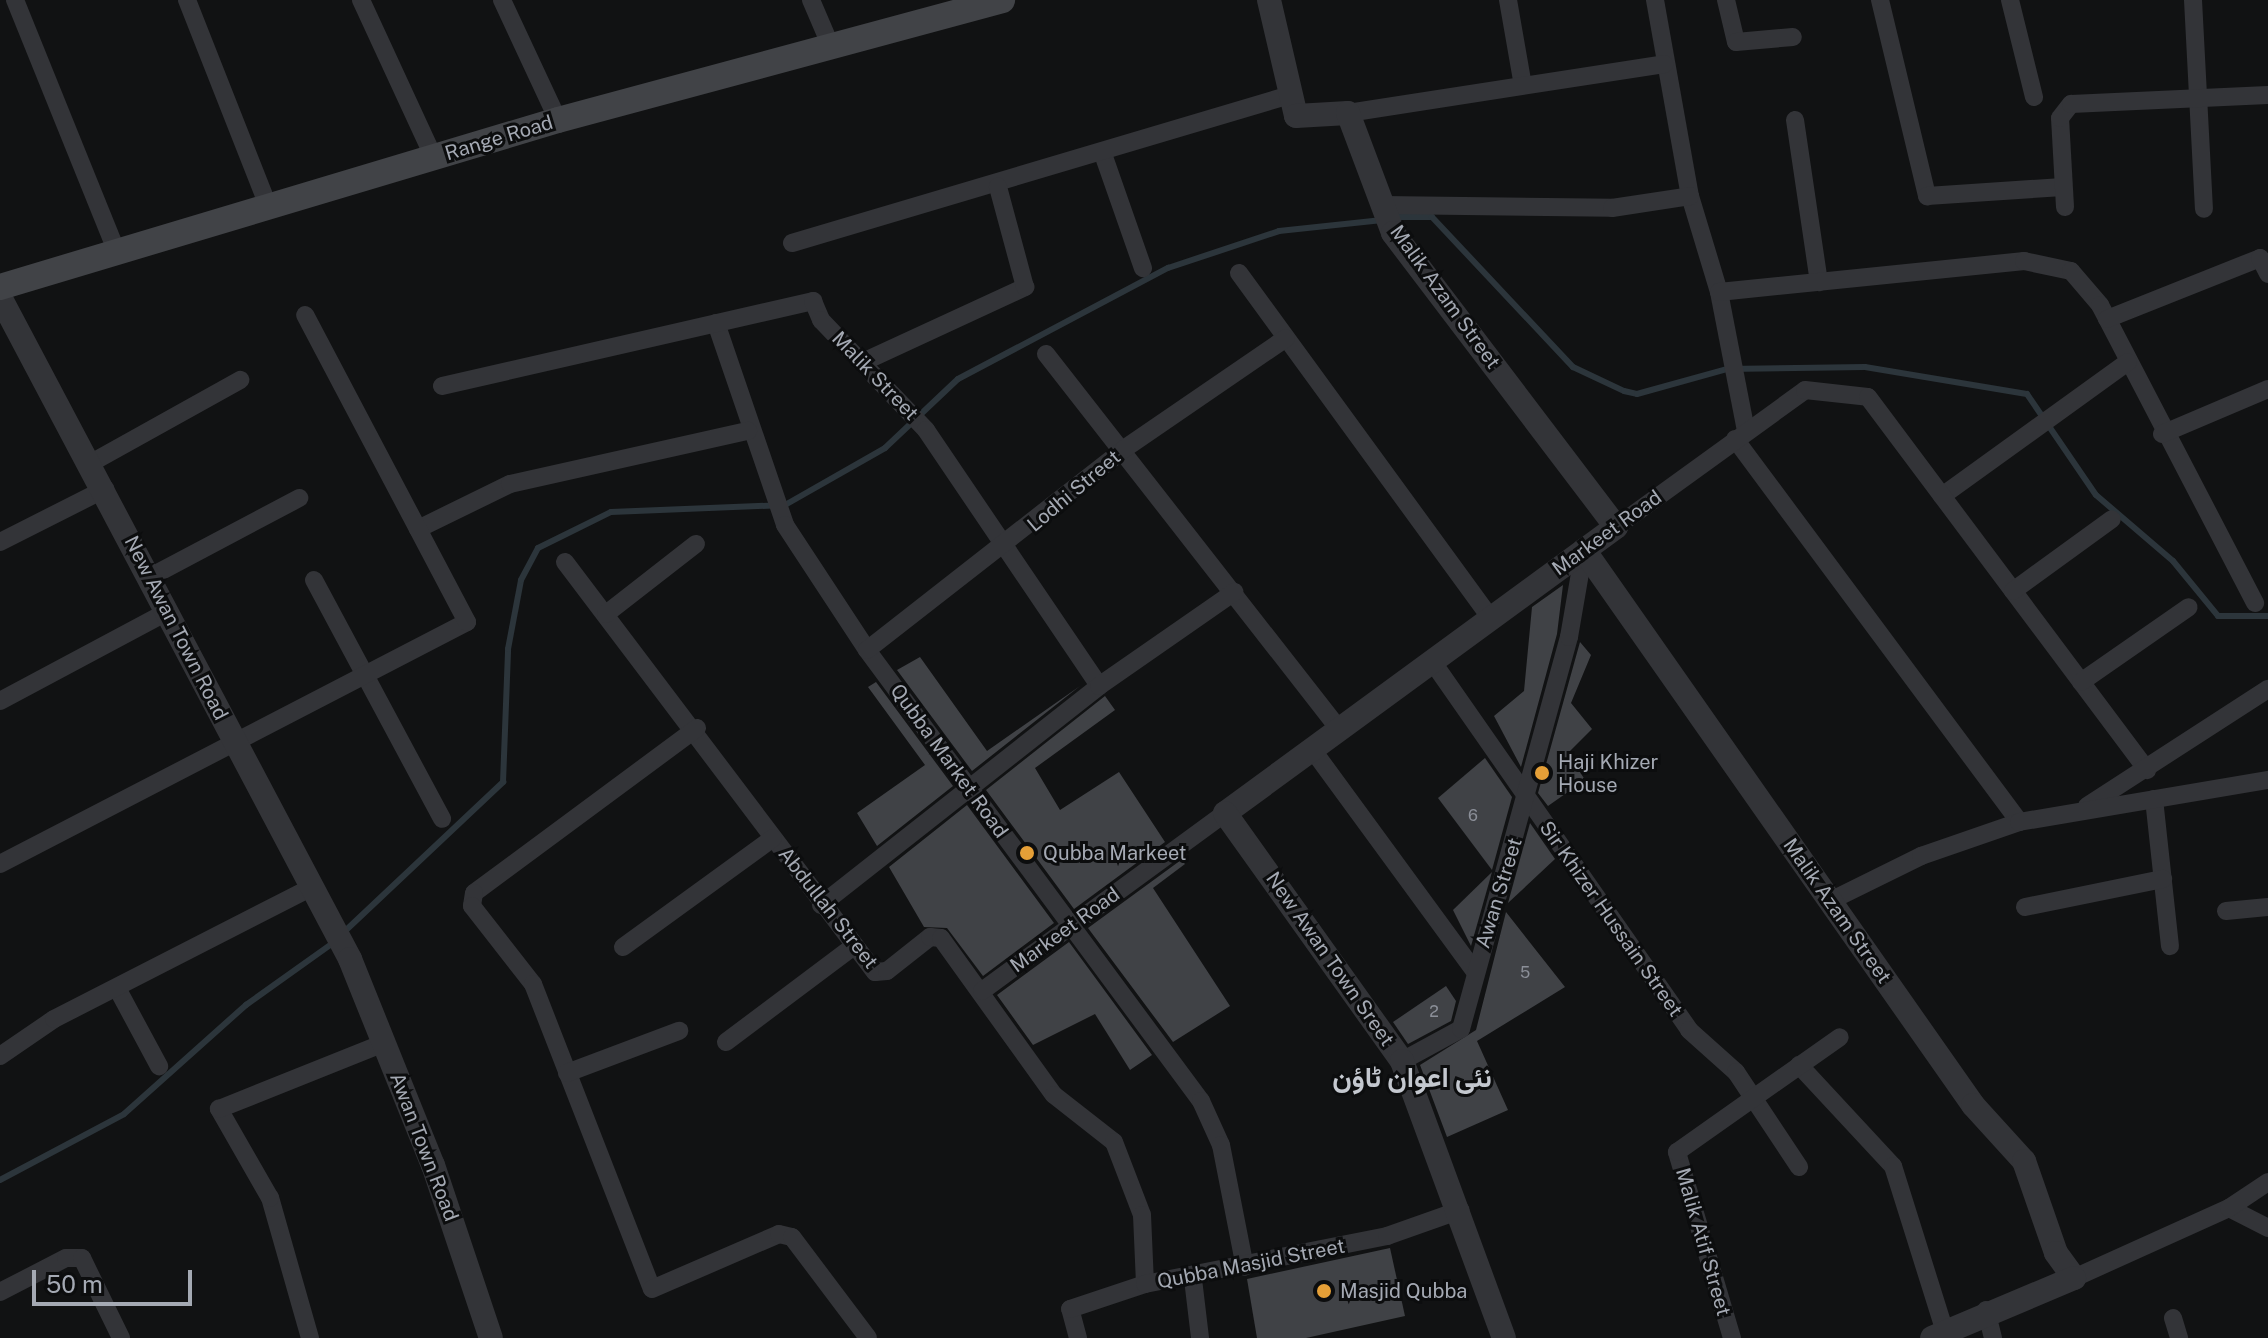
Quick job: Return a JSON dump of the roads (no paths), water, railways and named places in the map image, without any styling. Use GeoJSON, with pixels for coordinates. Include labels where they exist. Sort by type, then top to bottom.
{"type":"FeatureCollection","features":[{"type":"Feature","properties":{"kind":"main road","name":"Range Road"},"geometry":{"type":"LineString","coordinates":[[0,287],[558,120],[832,49],[994,1]]}},
{"type":"Feature","properties":{"kind":"street"},"geometry":{"type":"LineString","coordinates":[[15,0],[117,252]]}},
{"type":"Feature","properties":{"kind":"street"},"geometry":{"type":"LineString","coordinates":[[187,0],[269,208]]}},
{"type":"Feature","properties":{"kind":"street"},"geometry":{"type":"LineString","coordinates":[[361,0],[434,158]]}},
{"type":"Feature","properties":{"kind":"street"},"geometry":{"type":"LineString","coordinates":[[502,0],[558,120]]}},
{"type":"Feature","properties":{"kind":"street"},"geometry":{"type":"LineString","coordinates":[[811,0],[832,49]]}},
{"type":"Feature","properties":{"kind":"street"},"geometry":{"type":"LineString","coordinates":[[1269,0],[1290,95],[1304,120],[1522,80],[1664,64]]}},
{"type":"Feature","properties":{"kind":"street"},"geometry":{"type":"LineString","coordinates":[[1508,0],[1522,80]]}},
{"type":"Feature","properties":{"kind":"street"},"geometry":{"type":"LineString","coordinates":[[1655,0],[1690,196],[1734,352],[1741,435],[2019,822]]}},
{"type":"Feature","properties":{"kind":"street"},"geometry":{"type":"LineString","coordinates":[[1726,0],[1736,42],[1793,37]]}},
{"type":"Feature","properties":{"kind":"street"},"geometry":{"type":"LineString","coordinates":[[1880,0],[1927,196],[2063,187]]}},
{"type":"Feature","properties":{"kind":"street"},"geometry":{"type":"LineString","coordinates":[[2010,0],[2034,97]]}},
{"type":"Feature","properties":{"kind":"street"},"geometry":{"type":"LineString","coordinates":[[2193,0],[2194,98],[2204,209]]}},
{"type":"Feature","properties":{"kind":"street"},"geometry":{"type":"LineString","coordinates":[[792,243],[998,187],[1290,95]]}},
{"type":"Feature","properties":{"kind":"street"},"geometry":{"type":"LineString","coordinates":[[2065,207],[2060,118],[2071,104],[2268,95]]}},
{"type":"Feature","properties":{"kind":"street","name":"Malik Azam Street"},"geometry":{"type":"LineString","coordinates":[[1348,113],[1387,216],[1616,527]]}},
{"type":"Feature","properties":{"kind":"street"},"geometry":{"type":"LineString","coordinates":[[1795,120],[1819,282]]}},
{"type":"Feature","properties":{"kind":"street"},"geometry":{"type":"LineString","coordinates":[[1103,154],[1143,268]]}},
{"type":"Feature","properties":{"kind":"street"},"geometry":{"type":"LineString","coordinates":[[863,362],[1025,287],[998,187]]}},
{"type":"Feature","properties":{"kind":"street"},"geometry":{"type":"LineString","coordinates":[[1387,216],[1612,208],[1690,196]]}},
{"type":"Feature","properties":{"kind":"street"},"geometry":{"type":"LineString","coordinates":[[2107,319],[2260,258],[2268,274]]}},
{"type":"Feature","properties":{"kind":"street"},"geometry":{"type":"LineString","coordinates":[[1719,292],[2024,261],[2071,271],[2107,319],[2162,434],[2255,603]]}},
{"type":"Feature","properties":{"kind":"street"},"geometry":{"type":"LineString","coordinates":[[1239,273],[1491,618]]}},
{"type":"Feature","properties":{"kind":"street","name":"New Awan Town Road"},"geometry":{"type":"LineString","coordinates":[[0,297],[105,489],[350,959]]}},
{"type":"Feature","properties":{"kind":"street","name":"Malik Street"},"geometry":{"type":"LineString","coordinates":[[442,386],[813,301],[821,320],[926,430],[1003,550],[1099,686]]}},
{"type":"Feature","properties":{"kind":"street"},"geometry":{"type":"LineString","coordinates":[[0,864],[467,622],[305,315]]}},
{"type":"Feature","properties":{"kind":"street","name":"Qubba Market Road"},"geometry":{"type":"LineString","coordinates":[[716,323],[748,431],[785,525],[867,650],[972,790],[1068,927],[1201,1101],[1221,1145],[1245,1267]]}},
{"type":"Feature","properties":{"kind":"street","name":"Lodhi Street"},"geometry":{"type":"LineString","coordinates":[[867,650],[1003,550],[1124,449],[1286,338]]}},
{"type":"Feature","properties":{"kind":"street"},"geometry":{"type":"LineString","coordinates":[[1046,354],[1124,449],[1339,729]]}},
{"type":"Feature","properties":{"kind":"street"},"geometry":{"type":"LineString","coordinates":[[1942,496],[2062,415],[2128,362]]}},
{"type":"Feature","properties":{"kind":"street"},"geometry":{"type":"LineString","coordinates":[[91,463],[240,380]]}},
{"type":"Feature","properties":{"kind":"street"},"geometry":{"type":"LineString","coordinates":[[2162,434],[2268,389]]}},
{"type":"Feature","properties":{"kind":"street","name":"Markeet Road"},"geometry":{"type":"LineString","coordinates":[[982,991],[1805,390],[1868,397],[2147,770]]}},
{"type":"Feature","properties":{"kind":"street"},"geometry":{"type":"LineString","coordinates":[[418,529],[510,484],[748,431]]}},
{"type":"Feature","properties":{"kind":"street"},"geometry":{"type":"LineString","coordinates":[[0,542],[105,489]]}},
{"type":"Feature","properties":{"kind":"street"},"geometry":{"type":"LineString","coordinates":[[150,577],[299,498]]}},
{"type":"Feature","properties":{"kind":"street"},"geometry":{"type":"LineString","coordinates":[[2013,591],[2112,519]]}},
{"type":"Feature","properties":{"kind":"street"},"geometry":{"type":"LineString","coordinates":[[606,614],[696,544]]}},
{"type":"Feature","properties":{"kind":"street","name":"Malik Azam Street"},"geometry":{"type":"LineString","coordinates":[[1584,550],[1973,1105],[2024,1161],[2056,1253],[2074,1278]]}},
{"type":"Feature","properties":{"kind":"street","name":"Awan Street"},"geometry":{"type":"LineString","coordinates":[[1402,1061],[1458,1034],[1526,798],[1584,550]]}},
{"type":"Feature","properties":{"kind":"street","name":"Abdullah Street"},"geometry":{"type":"LineString","coordinates":[[565,562],[697,728],[821,905],[854,946],[881,974],[936,935],[982,991],[1054,1095],[1114,1142],[1142,1215],[1145,1284]]}},
{"type":"Feature","properties":{"kind":"street"},"geometry":{"type":"LineString","coordinates":[[314,580],[442,819]]}},
{"type":"Feature","properties":{"kind":"street"},"geometry":{"type":"LineString","coordinates":[[821,905],[972,790],[1099,686],[1234,592]]}},
{"type":"Feature","properties":{"kind":"street"},"geometry":{"type":"LineString","coordinates":[[2081,682],[2189,607]]}},
{"type":"Feature","properties":{"kind":"street"},"geometry":{"type":"LineString","coordinates":[[0,701],[167,612]]}},
{"type":"Feature","properties":{"kind":"street","name":"Sir Khizer Hussain Street"},"geometry":{"type":"LineString","coordinates":[[1432,661],[1689,1030],[1754,1097],[1799,1167]]}},
{"type":"Feature","properties":{"kind":"street"},"geometry":{"type":"LineString","coordinates":[[2077,812],[2147,770],[2268,689]]}},
{"type":"Feature","properties":{"kind":"street"},"geometry":{"type":"LineString","coordinates":[[697,728],[474,893],[477,919],[533,984],[652,1289],[779,1234],[792,1237],[868,1338]]}},
{"type":"Feature","properties":{"kind":"street"},"geometry":{"type":"LineString","coordinates":[[1312,749],[1475,972]]}},
{"type":"Feature","properties":{"kind":"street"},"geometry":{"type":"LineString","coordinates":[[1830,901],[1921,856],[2019,822],[2268,780]]}},
{"type":"Feature","properties":{"kind":"street"},"geometry":{"type":"LineString","coordinates":[[2154,799],[2170,946]]}},
{"type":"Feature","properties":{"kind":"street","name":"New Awan Town Sreet"},"geometry":{"type":"LineString","coordinates":[[1225,813],[1402,1061],[1461,1210],[1504,1338]]}},
{"type":"Feature","properties":{"kind":"street"},"geometry":{"type":"LineString","coordinates":[[623,947],[773,838]]}},
{"type":"Feature","properties":{"kind":"street"},"geometry":{"type":"LineString","coordinates":[[2025,907],[2163,879]]}},
{"type":"Feature","properties":{"kind":"street"},"geometry":{"type":"LineString","coordinates":[[0,1056],[117,988],[312,887]]}},
{"type":"Feature","properties":{"kind":"street"},"geometry":{"type":"LineString","coordinates":[[2226,911],[2268,907]]}},
{"type":"Feature","properties":{"kind":"street"},"geometry":{"type":"LineString","coordinates":[[726,1042],[854,946]]}},
{"type":"Feature","properties":{"kind":"street","name":"Awan Town Road"},"geometry":{"type":"LineString","coordinates":[[350,959],[384,1043],[491,1338]]}},
{"type":"Feature","properties":{"kind":"street"},"geometry":{"type":"LineString","coordinates":[[117,988],[159,1066]]}},
{"type":"Feature","properties":{"kind":"street"},"geometry":{"type":"LineString","coordinates":[[567,1073],[679,1031]]}},
{"type":"Feature","properties":{"kind":"street","name":"Malik Atif Street"},"geometry":{"type":"LineString","coordinates":[[1732,1338],[1677,1152],[1840,1037]]}},
{"type":"Feature","properties":{"kind":"street"},"geometry":{"type":"LineString","coordinates":[[310,1338],[282,1227],[219,1109],[384,1043]]}},
{"type":"Feature","properties":{"kind":"street"},"geometry":{"type":"LineString","coordinates":[[1799,1065],[1893,1166],[1939,1335],[1986,1310],[2074,1278],[2229,1208],[2268,1182]]}},
{"type":"Feature","properties":{"kind":"street"},"geometry":{"type":"LineString","coordinates":[[2229,1208],[2268,1228]]}},
{"type":"Feature","properties":{"kind":"street","name":"Qubba Masjid Street"},"geometry":{"type":"LineString","coordinates":[[1078,1338],[1070,1309],[1145,1284],[1193,1279],[1387,1236],[1461,1210]]}},
{"type":"Feature","properties":{"kind":"street"},"geometry":{"type":"LineString","coordinates":[[0,1292],[66,1258],[82,1258],[121,1338]]}},
{"type":"Feature","properties":{"kind":"street"},"geometry":{"type":"LineString","coordinates":[[1193,1279],[1200,1338]]}},
{"type":"Feature","properties":{"kind":"street"},"geometry":{"type":"LineString","coordinates":[[1986,1310],[1993,1338]]}},
{"type":"Feature","properties":{"kind":"street"},"geometry":{"type":"LineString","coordinates":[[2173,1318],[2179,1338]]}},
{"type":"Feature","properties":{"kind":"waterway"},"geometry":{"type":"LineString","coordinates":[[1393,217],[1432,217],[1573,367],[1624,391],[1637,394],[1727,369],[1865,367],[2027,394],[2096,495],[2173,561],[2218,616],[2268,616]]}},
{"type":"Feature","properties":{"kind":"waterway"},"geometry":{"type":"LineString","coordinates":[[344,932],[503,782],[508,649],[521,580],[538,548],[611,512],[785,505],[885,448],[958,379],[1168,268],[1279,231],[1382,220]]}},
{"type":"Feature","properties":{"kind":"waterway"},"geometry":{"type":"LineString","coordinates":[[0,1180],[124,1114],[246,1005],[333,943]]}},
{"type":"Feature","properties":{"kind":"place","name":"Haji Khizer House"},"geometry":{"type":"Point","coordinates":[1542,773]}},
{"type":"Feature","properties":{"kind":"place","name":"Qubba Markeet"},"geometry":{"type":"Point","coordinates":[1027,853]}},
{"type":"Feature","properties":{"kind":"place","name":"Masjid Qubba"},"geometry":{"type":"Point","coordinates":[1324,1291]}},
{"type":"Feature","properties":{"kind":"district","name":"نئی اعوان ٹاؤن"},"geometry":{"type":"Point","coordinates":[1412,1077]}}]}
